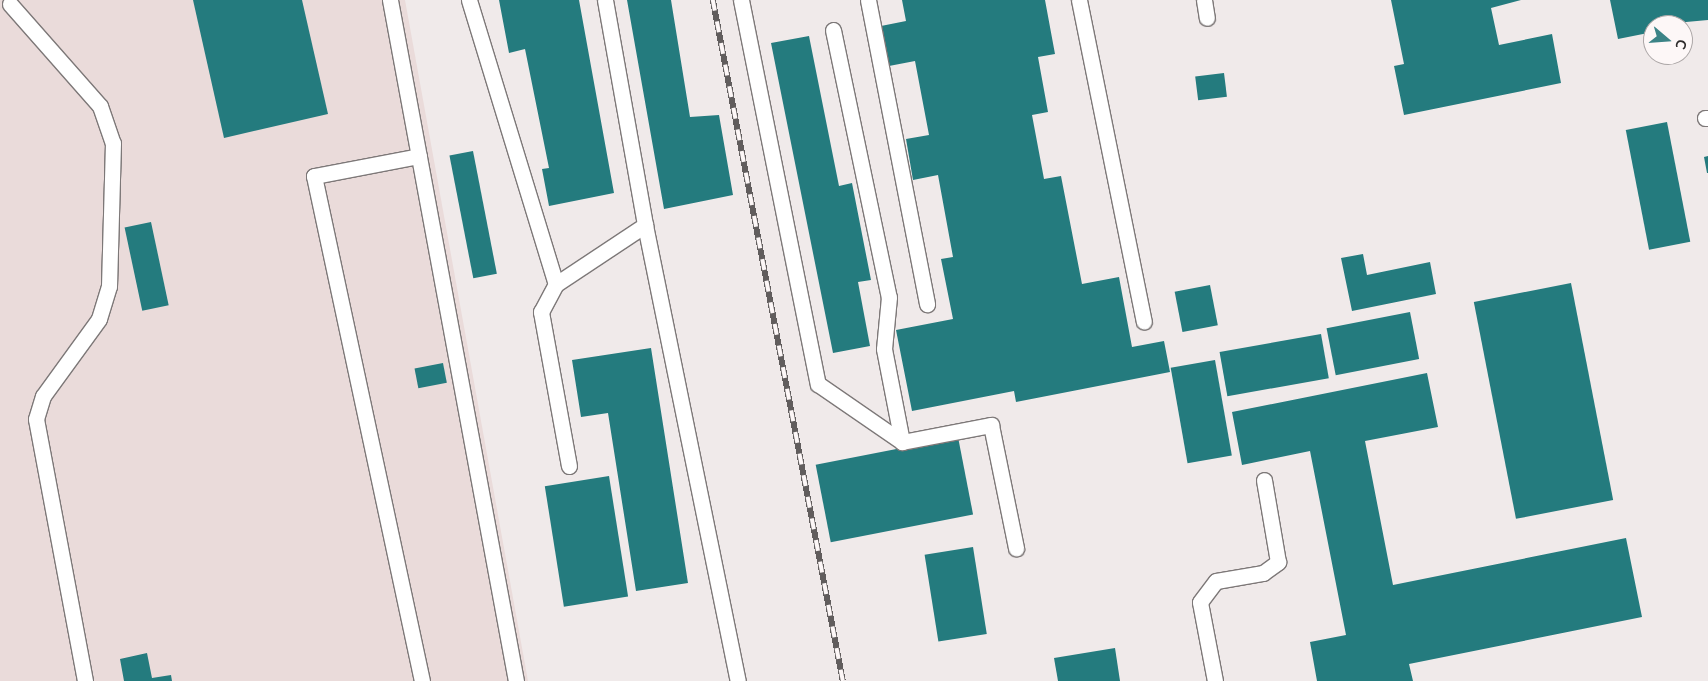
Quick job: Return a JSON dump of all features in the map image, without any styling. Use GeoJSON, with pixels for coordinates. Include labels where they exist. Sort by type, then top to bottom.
{"type":"FeatureCollection","features":[{"type":"Feature","properties":{"kind":"lane"},"geometry":{"type":"LineString","coordinates":[[390,0],[516,681]]}},
{"type":"Feature","properties":{"kind":"lane"},"geometry":{"type":"LineString","coordinates":[[470,0],[556,284]]}},
{"type":"Feature","properties":{"kind":"lane"},"geometry":{"type":"LineString","coordinates":[[605,0],[645,225],[738,681]]}},
{"type":"Feature","properties":{"kind":"lane"},"geometry":{"type":"LineString","coordinates":[[741,0],[818,384],[902,442],[991,425],[1016,548]]}},
{"type":"Feature","properties":{"kind":"lane"},"geometry":{"type":"LineString","coordinates":[[868,0],[927,304]]}},
{"type":"Feature","properties":{"kind":"lane"},"geometry":{"type":"LineString","coordinates":[[1079,0],[1144,322]]}},
{"type":"Feature","properties":{"kind":"lane"},"geometry":{"type":"LineString","coordinates":[[1204,0],[1207,18]]}},
{"type":"Feature","properties":{"kind":"lane"},"geometry":{"type":"LineString","coordinates":[[10,4],[100,106],[113,143],[109,286],[99,319],[43,396],[36,419],[85,681]]}},
{"type":"Feature","properties":{"kind":"lane"},"geometry":{"type":"LineString","coordinates":[[833,30],[889,297],[884,349],[902,442]]}},
{"type":"Feature","properties":{"kind":"lane"},"geometry":{"type":"LineString","coordinates":[[419,156],[314,176],[422,681]]}},
{"type":"Feature","properties":{"kind":"lane"},"geometry":{"type":"LineString","coordinates":[[569,466],[541,312],[556,284],[645,225]]}},
{"type":"Feature","properties":{"kind":"lane"},"geometry":{"type":"LineString","coordinates":[[1215,681],[1200,602],[1216,581],[1263,573],[1278,562],[1264,480]]}},
{"type":"Feature","properties":{"kind":"shaded area"},"geometry":{"type":"Polygon","coordinates":[[[0,0],[405,0],[528,681],[0,681],[0,0]]]}},
{"type":"Feature","properties":{"kind":"building"},"geometry":{"type":"Polygon","coordinates":[[[193,0],[302,0],[328,114],[224,138],[193,0]]]}},
{"type":"Feature","properties":{"kind":"building"},"geometry":{"type":"Polygon","coordinates":[[[499,0],[579,0],[614,193],[549,206],[542,169],[549,168],[525,49],[509,53],[499,0]]]}},
{"type":"Feature","properties":{"kind":"building"},"geometry":{"type":"Polygon","coordinates":[[[627,0],[671,0],[690,117],[719,115],[733,195],[664,209],[627,0]]]}},
{"type":"Feature","properties":{"kind":"building"},"geometry":{"type":"Polygon","coordinates":[[[902,0],[1045,0],[1055,54],[1038,57],[1048,112],[1032,115],[1044,179],[1061,176],[1082,284],[1119,277],[1132,347],[1164,341],[1170,372],[1016,402],[1014,391],[912,411],[896,330],[953,319],[941,259],[953,257],[938,175],[913,180],[906,139],[929,135],[915,61],[889,66],[881,26],[906,21],[902,0]]]}},
{"type":"Feature","properties":{"kind":"building"},"geometry":{"type":"Polygon","coordinates":[[[1391,0],[1521,0],[1491,8],[1499,45],[1552,34],[1561,83],[1404,115],[1394,66],[1404,64],[1391,0]]]}},
{"type":"Feature","properties":{"kind":"building"},"geometry":{"type":"Polygon","coordinates":[[[1610,0],[1708,0],[1708,20],[1693,21],[1693,15],[1643,15],[1643,34],[1618,39],[1610,0]]]}},
{"type":"Feature","properties":{"kind":"building"},"geometry":{"type":"Polygon","coordinates":[[[809,36],[839,186],[852,183],[871,280],[858,282],[870,346],[833,353],[771,43],[809,36]]]}},
{"type":"Feature","properties":{"kind":"building"},"geometry":{"type":"Polygon","coordinates":[[[1224,73],[1227,97],[1198,100],[1195,77],[1224,73]]]}},
{"type":"Feature","properties":{"kind":"building"},"geometry":{"type":"Polygon","coordinates":[[[1667,122],[1690,242],[1649,250],[1626,130],[1667,122]]]}},
{"type":"Feature","properties":{"kind":"building"},"geometry":{"type":"Polygon","coordinates":[[[473,151],[497,274],[473,278],[449,156],[473,151]]]}},
{"type":"Feature","properties":{"kind":"building"},"geometry":{"type":"Polygon","coordinates":[[[1708,156],[1708,173],[1707,173],[1704,157],[1708,156]]]}},
{"type":"Feature","properties":{"kind":"building"},"geometry":{"type":"Polygon","coordinates":[[[151,222],[169,305],[142,311],[125,228],[151,222]]]}},
{"type":"Feature","properties":{"kind":"building"},"geometry":{"type":"Polygon","coordinates":[[[1363,254],[1367,275],[1430,262],[1436,294],[1352,311],[1341,258],[1363,254]]]}},
{"type":"Feature","properties":{"kind":"building"},"geometry":{"type":"Polygon","coordinates":[[[1571,283],[1613,500],[1516,519],[1474,302],[1571,283]]]}},
{"type":"Feature","properties":{"kind":"building"},"geometry":{"type":"Polygon","coordinates":[[[1210,285],[1218,325],[1182,332],[1175,292],[1210,285]]]}},
{"type":"Feature","properties":{"kind":"building"},"geometry":{"type":"Polygon","coordinates":[[[1410,312],[1419,359],[1336,375],[1327,328],[1410,312]]]}},
{"type":"Feature","properties":{"kind":"building"},"geometry":{"type":"Polygon","coordinates":[[[1321,334],[1329,378],[1227,396],[1220,352],[1321,334]]]}},
{"type":"Feature","properties":{"kind":"building"},"geometry":{"type":"Polygon","coordinates":[[[651,348],[688,583],[636,591],[608,413],[581,417],[572,360],[651,348]]]}},
{"type":"Feature","properties":{"kind":"building"},"geometry":{"type":"Polygon","coordinates":[[[1215,360],[1232,456],[1188,463],[1171,368],[1215,360]]]}},
{"type":"Feature","properties":{"kind":"building"},"geometry":{"type":"Polygon","coordinates":[[[443,363],[447,383],[418,388],[415,369],[443,363]]]}},
{"type":"Feature","properties":{"kind":"building"},"geometry":{"type":"Polygon","coordinates":[[[1427,373],[1438,427],[1365,441],[1393,585],[1626,538],[1642,617],[1409,664],[1413,681],[1317,681],[1310,642],[1346,635],[1310,451],[1242,465],[1232,412],[1427,373]]]}},
{"type":"Feature","properties":{"kind":"building"},"geometry":{"type":"Polygon","coordinates":[[[958,437],[973,515],[831,542],[816,465],[958,437]]]}},
{"type":"Feature","properties":{"kind":"building"},"geometry":{"type":"Polygon","coordinates":[[[609,476],[628,596],[564,607],[545,486],[609,476]]]}},
{"type":"Feature","properties":{"kind":"building"},"geometry":{"type":"Polygon","coordinates":[[[973,547],[987,634],[938,642],[925,555],[973,547]]]}},
{"type":"Feature","properties":{"kind":"building"},"geometry":{"type":"Polygon","coordinates":[[[1115,648],[1120,681],[1058,681],[1054,658],[1115,648]]]}},
{"type":"Feature","properties":{"kind":"building"},"geometry":{"type":"Polygon","coordinates":[[[147,653],[152,678],[171,675],[172,681],[124,681],[120,659],[147,653]]]}},
{"type":"Feature","properties":{"kind":"railway"},"geometry":{"type":"LineString","coordinates":[[713,0],[843,681]]}}]}
